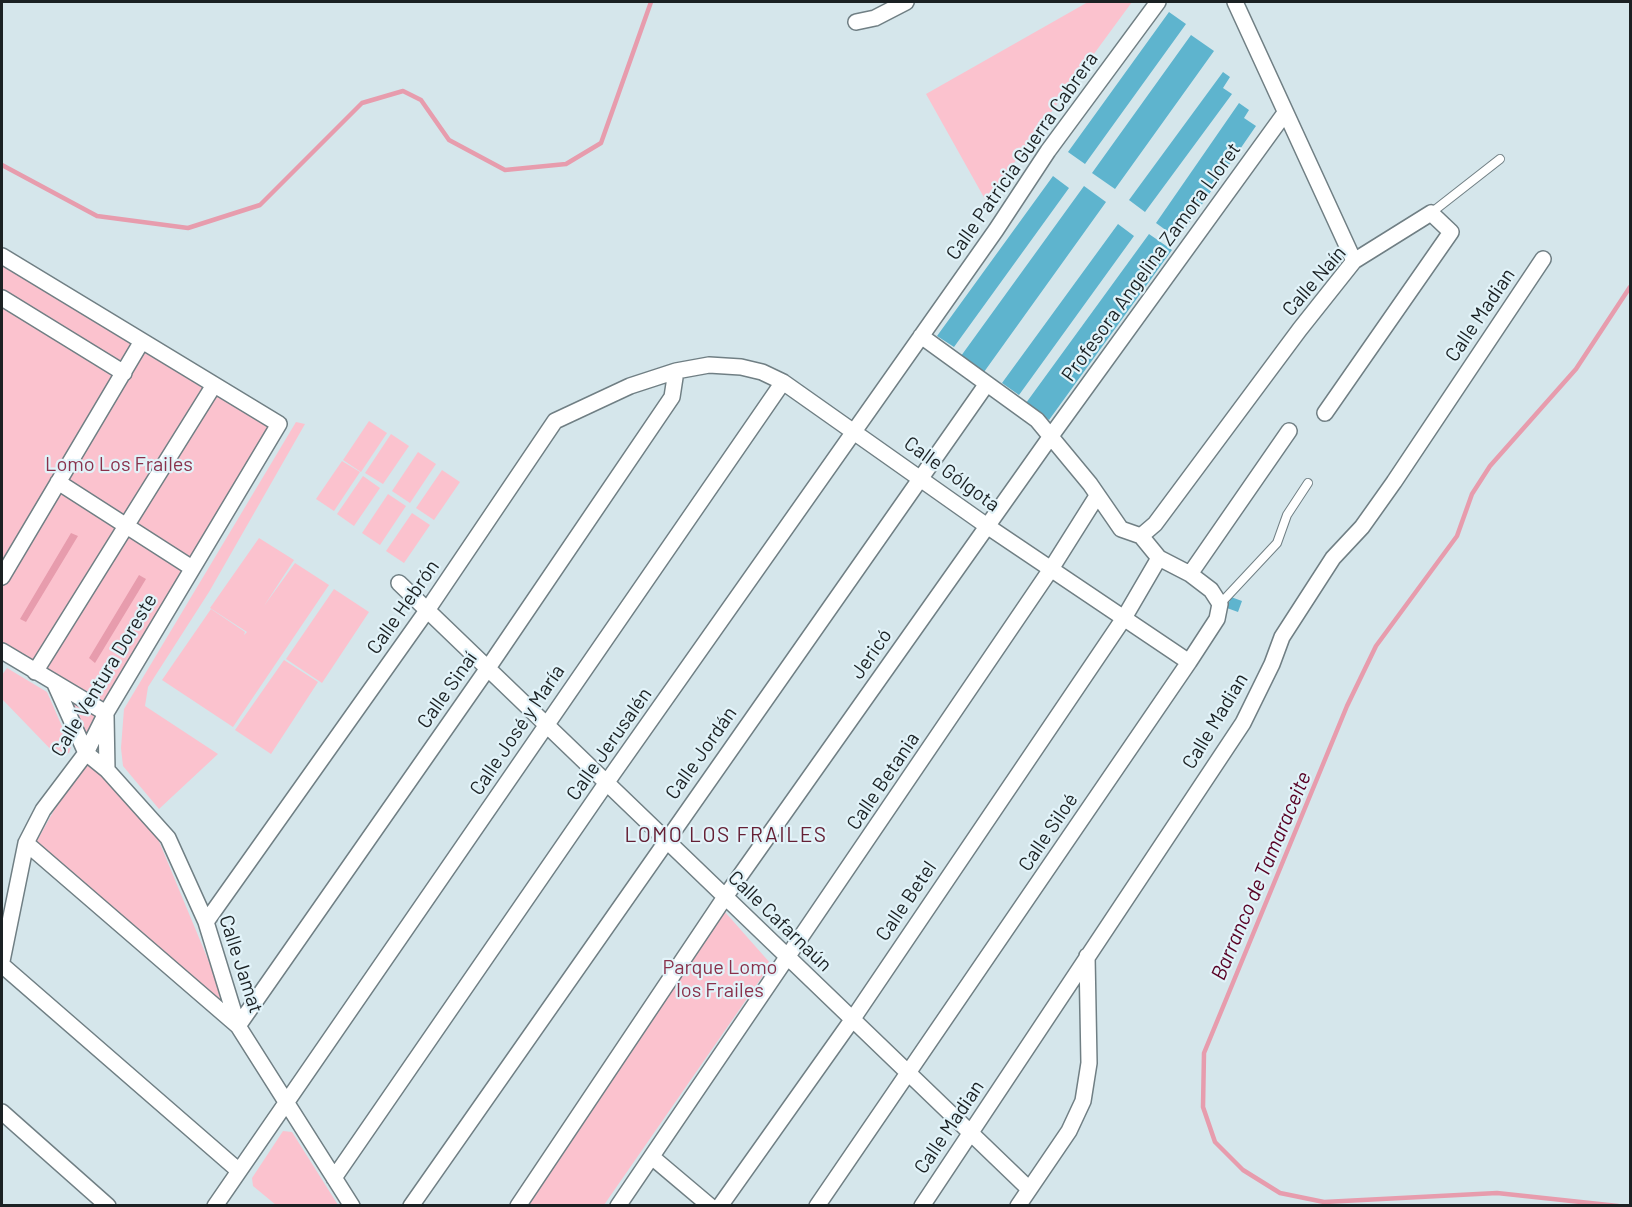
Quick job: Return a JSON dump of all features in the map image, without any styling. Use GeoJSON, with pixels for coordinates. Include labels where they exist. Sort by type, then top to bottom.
{"type":"FeatureCollection","features":[{"type":"Feature","properties":{"kind":"street"},"geometry":{"type":"LineString","coordinates":[[856,22],[875,18],[906,2]]}},
{"type":"Feature","properties":{"kind":"street","name":"Calle Patricia Guerra Cabrera"},"geometry":{"type":"LineString","coordinates":[[921,336],[1048,151],[1158,2]]}},
{"type":"Feature","properties":{"kind":"street"},"geometry":{"type":"LineString","coordinates":[[1235,2],[1354,261]]}},
{"type":"Feature","properties":{"kind":"street","name":"Profesora Angelina Zamora Lloret"},"geometry":{"type":"LineString","coordinates":[[1052,436],[1285,113]]}},
{"type":"Feature","properties":{"kind":"street"},"geometry":{"type":"LineString","coordinates":[[1325,412],[1450,232],[1431,213]]}},
{"type":"Feature","properties":{"kind":"street","name":"Calle Naín"},"geometry":{"type":"LineString","coordinates":[[1141,536],[1155,524],[1300,329],[1354,261],[1431,213]]}},
{"type":"Feature","properties":{"kind":"street"},"geometry":{"type":"LineString","coordinates":[[2,257],[214,385],[35,672]]}},
{"type":"Feature","properties":{"kind":"street","name":"Calle Madian"},"geometry":{"type":"LineString","coordinates":[[922,1206],[1243,723],[1272,664],[1282,637],[1333,558],[1362,527],[1388,491],[1543,259]]}},
{"type":"Feature","properties":{"kind":"street"},"geometry":{"type":"LineString","coordinates":[[2,298],[123,373]]}},
{"type":"Feature","properties":{"kind":"street"},"geometry":{"type":"LineString","coordinates":[[921,336],[1037,420],[1052,436],[1121,529],[1141,536],[1159,558],[1190,574],[1211,590],[1220,604]]}},
{"type":"Feature","properties":{"kind":"street","name":"Calle Jerusalén"},"geometry":{"type":"LineString","coordinates":[[334,1178],[921,336]]}},
{"type":"Feature","properties":{"kind":"street"},"geometry":{"type":"LineString","coordinates":[[2,577],[142,341]]}},
{"type":"Feature","properties":{"kind":"street","name":"Calle Gólgota"},"geometry":{"type":"LineString","coordinates":[[676,371],[709,364],[741,367],[762,372],[783,382],[921,477],[987,526],[1189,662]]}},
{"type":"Feature","properties":{"kind":"street","name":"Calle Hebrón"},"geometry":{"type":"LineString","coordinates":[[206,921],[428,609],[555,421],[630,386],[676,371]]}},
{"type":"Feature","properties":{"kind":"street","name":"Calle Sinaí"},"geometry":{"type":"LineString","coordinates":[[238,1026],[488,668],[672,398],[676,371]]}},
{"type":"Feature","properties":{"kind":"street","name":"Calle José y María"},"geometry":{"type":"LineString","coordinates":[[215,1206],[783,382]]}},
{"type":"Feature","properties":{"kind":"street","name":"Calle Ventura Doreste"},"geometry":{"type":"LineString","coordinates":[[2,963],[26,843],[43,810],[86,753],[106,713],[279,424],[214,385]]}},
{"type":"Feature","properties":{"kind":"street","name":"Calle Jordán"},"geometry":{"type":"LineString","coordinates":[[411,1206],[665,840],[986,385]]}},
{"type":"Feature","properties":{"kind":"street"},"geometry":{"type":"LineString","coordinates":[[1190,574],[1289,431]]}},
{"type":"Feature","properties":{"kind":"street","name":"Jericó"},"geometry":{"type":"LineString","coordinates":[[518,1206],[725,897],[1052,436]]}},
{"type":"Feature","properties":{"kind":"street"},"geometry":{"type":"LineString","coordinates":[[58,482],[192,568]]}},
{"type":"Feature","properties":{"kind":"street","name":"Calle Betania"},"geometry":{"type":"LineString","coordinates":[[618,1206],[1052,569],[1097,496]]}},
{"type":"Feature","properties":{"kind":"street","name":"Calle Betel"},"geometry":{"type":"LineString","coordinates":[[720,1206],[852,1020],[1124,618],[1159,558]]}},
{"type":"Feature","properties":{"kind":"street","name":"Calle Cafarnaún"},"geometry":{"type":"LineString","coordinates":[[399,583],[1029,1189]]}},
{"type":"Feature","properties":{"kind":"street","name":"Calle Siloé"},"geometry":{"type":"LineString","coordinates":[[817,1206],[1189,662],[1217,619],[1220,604]]}},
{"type":"Feature","properties":{"kind":"street"},"geometry":{"type":"LineString","coordinates":[[2,651],[106,713],[107,770]]}},
{"type":"Feature","properties":{"kind":"street"},"geometry":{"type":"LineString","coordinates":[[56,684],[86,753]]}},
{"type":"Feature","properties":{"kind":"street","name":"Calle Jamat"},"geometry":{"type":"LineString","coordinates":[[86,753],[107,770],[168,838],[206,921],[238,1026],[352,1206]]}},
{"type":"Feature","properties":{"kind":"street"},"geometry":{"type":"LineString","coordinates":[[26,843],[238,1026]]}},
{"type":"Feature","properties":{"kind":"street"},"geometry":{"type":"LineString","coordinates":[[1018,1206],[1069,1131],[1083,1101],[1089,1063],[1087,956]]}},
{"type":"Feature","properties":{"kind":"street"},"geometry":{"type":"LineString","coordinates":[[2,963],[239,1171]]}},
{"type":"Feature","properties":{"kind":"street"},"geometry":{"type":"LineString","coordinates":[[2,1112],[108,1206]]}},
{"type":"Feature","properties":{"kind":"street"},"geometry":{"type":"LineString","coordinates":[[652,1157],[710,1206]]}},
{"type":"Feature","properties":{"kind":"lane"},"geometry":{"type":"LineString","coordinates":[[1431,213],[1500,159]]}},
{"type":"Feature","properties":{"kind":"lane","name":"Calle Siloé"},"geometry":{"type":"LineString","coordinates":[[1220,604],[1277,543],[1287,515],[1308,483]]}},
{"type":"Feature","properties":{"kind":"green space"},"geometry":{"type":"Polygon","coordinates":[[[1088,2],[1132,2],[986,201],[926,94],[1088,2]]]}},
{"type":"Feature","properties":{"kind":"green space","name":"Lomo Los Frailes"},"geometry":{"type":"Polygon","coordinates":[[[2,256],[279,424],[86,753],[55,684],[2,651],[2,256]]]}},
{"type":"Feature","properties":{"kind":"green space"},"geometry":{"type":"Polygon","coordinates":[[[369,421],[387,433],[361,472],[343,460],[369,421]]]}},
{"type":"Feature","properties":{"kind":"green space"},"geometry":{"type":"Polygon","coordinates":[[[296,422],[305,424],[209,592],[148,687],[145,706],[218,754],[159,809],[123,766],[121,748],[124,709],[296,422]]]}},
{"type":"Feature","properties":{"kind":"green space"},"geometry":{"type":"Polygon","coordinates":[[[391,434],[409,446],[383,484],[365,473],[391,434]]]}},
{"type":"Feature","properties":{"kind":"green space"},"geometry":{"type":"Polygon","coordinates":[[[418,452],[436,464],[410,503],[392,491],[418,452]]]}},
{"type":"Feature","properties":{"kind":"green space"},"geometry":{"type":"Polygon","coordinates":[[[342,461],[360,472],[334,511],[316,499],[342,461]]]}},
{"type":"Feature","properties":{"kind":"green space"},"geometry":{"type":"Polygon","coordinates":[[[442,470],[460,482],[434,520],[416,508],[442,470]]]}},
{"type":"Feature","properties":{"kind":"green space"},"geometry":{"type":"Polygon","coordinates":[[[363,476],[380,488],[354,526],[337,514],[363,476]]]}},
{"type":"Feature","properties":{"kind":"green space"},"geometry":{"type":"Polygon","coordinates":[[[388,494],[406,506],[380,545],[362,533],[388,494]]]}},
{"type":"Feature","properties":{"kind":"green space"},"geometry":{"type":"Polygon","coordinates":[[[412,513],[430,525],[404,563],[386,551],[412,513]]]}},
{"type":"Feature","properties":{"kind":"green space"},"geometry":{"type":"Polygon","coordinates":[[[259,538],[294,560],[264,606],[295,563],[329,585],[233,727],[162,680],[211,609],[245,632],[244,635],[247,632],[210,608],[259,538]]]}},
{"type":"Feature","properties":{"kind":"green space"},"geometry":{"type":"Polygon","coordinates":[[[334,589],[369,612],[322,683],[286,659],[334,589]]]}},
{"type":"Feature","properties":{"kind":"green space"},"geometry":{"type":"Polygon","coordinates":[[[284,660],[318,682],[271,754],[235,730],[284,660]]]}},
{"type":"Feature","properties":{"kind":"green space"},"geometry":{"type":"Polygon","coordinates":[[[7,668],[47,692],[71,747],[69,753],[57,756],[2,699],[2,675],[7,668]]]}},
{"type":"Feature","properties":{"kind":"green space"},"geometry":{"type":"Polygon","coordinates":[[[86,753],[156,834],[231,1015],[34,846],[86,753]]]}},
{"type":"Feature","properties":{"kind":"green space","name":"Parque Lomo los Frailes"},"geometry":{"type":"Polygon","coordinates":[[[725,912],[771,964],[604,1205],[528,1205],[725,912]]]}},
{"type":"Feature","properties":{"kind":"green space"},"geometry":{"type":"Polygon","coordinates":[[[283,1131],[292,1132],[338,1205],[276,1205],[253,1186],[252,1178],[283,1131]]]}},
{"type":"Feature","properties":{"kind":"shaded area"},"geometry":{"type":"Polygon","coordinates":[[[71,533],[78,536],[26,622],[20,619],[71,533]]]}},
{"type":"Feature","properties":{"kind":"shaded area"},"geometry":{"type":"Polygon","coordinates":[[[139,575],[146,579],[95,663],[89,658],[139,575]]]}},
{"type":"Feature","properties":{"kind":"building"},"geometry":{"type":"Polygon","coordinates":[[[1169,12],[1186,24],[1085,164],[1068,152],[1169,12]]]}},
{"type":"Feature","properties":{"kind":"building"},"geometry":{"type":"Polygon","coordinates":[[[1191,35],[1214,51],[1115,189],[1092,173],[1191,35]]]}},
{"type":"Feature","properties":{"kind":"building"},"geometry":{"type":"Polygon","coordinates":[[[1223,72],[1230,77],[1223,88],[1232,94],[1145,212],[1129,200],[1223,72]]]}},
{"type":"Feature","properties":{"kind":"building"},"geometry":{"type":"Polygon","coordinates":[[[1239,103],[1249,110],[1244,118],[1256,126],[1178,239],[1156,223],[1239,103]]]}},
{"type":"Feature","properties":{"kind":"building"},"geometry":{"type":"Polygon","coordinates":[[[1053,176],[1069,188],[954,347],[937,336],[1053,176]]]}},
{"type":"Feature","properties":{"kind":"building"},"geometry":{"type":"Polygon","coordinates":[[[1084,186],[1106,202],[984,372],[961,356],[1084,186]]]}},
{"type":"Feature","properties":{"kind":"building"},"geometry":{"type":"Polygon","coordinates":[[[1118,224],[1134,236],[1019,395],[1002,383],[1118,224]]]}},
{"type":"Feature","properties":{"kind":"building"},"geometry":{"type":"Polygon","coordinates":[[[1149,234],[1172,250],[1049,420],[1026,403],[1149,234]]]}},
{"type":"Feature","properties":{"kind":"building"},"geometry":{"type":"Polygon","coordinates":[[[1231,597],[1242,601],[1238,612],[1227,608],[1231,597]]]}},
{"type":"Feature","properties":{"kind":"waterway"},"geometry":{"type":"LineString","coordinates":[[2,165],[97,216],[188,228],[260,205],[362,103],[403,91],[421,100],[449,140],[505,170],[566,164],[601,143],[651,2]]}},
{"type":"Feature","properties":{"kind":"waterway","name":"Barranco de Tamaraceite"},"geometry":{"type":"LineString","coordinates":[[1618,1206],[1497,1193],[1324,1202],[1280,1193],[1243,1170],[1215,1142],[1203,1107],[1204,1053],[1347,706],[1376,646],[1457,536],[1472,494],[1490,466],[1576,369],[1630,287]]}},
{"type":"Feature","properties":{"kind":"district","name":"LOMO LOS FRAILES"},"geometry":{"type":"Point","coordinates":[726,835]}}]}
